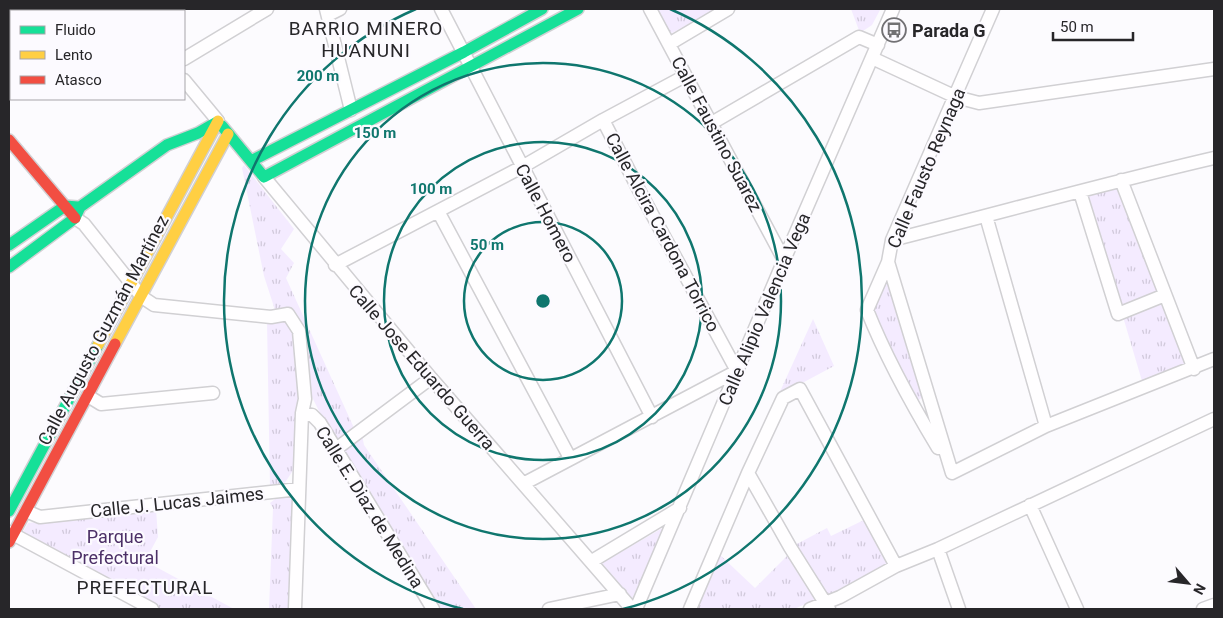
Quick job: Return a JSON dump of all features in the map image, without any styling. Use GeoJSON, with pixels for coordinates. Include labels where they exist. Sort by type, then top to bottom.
{"type":"FeatureCollection","features":[{"type":"Feature","properties":{"kind":"main road"},"geometry":{"type":"LineString","coordinates":[[251,161],[464,52],[542,9]]}},
{"type":"Feature","properties":{"kind":"main road"},"geometry":{"type":"LineString","coordinates":[[264,178],[578,9]]}},
{"type":"Feature","properties":{"kind":"main road"},"geometry":{"type":"LineString","coordinates":[[9,267],[77,212],[167,145],[198,133],[218,121]]}},
{"type":"Feature","properties":{"kind":"main road","name":"Calle Jose Eduardo Guerra"},"geometry":{"type":"LineString","coordinates":[[218,121],[264,178]]}},
{"type":"Feature","properties":{"kind":"main road","name":"Calle Augusto Guzmán Martínez"},"geometry":{"type":"LineString","coordinates":[[9,511],[13,493],[218,121]]}},
{"type":"Feature","properties":{"kind":"main road","name":"Calle Augusto Guzmán Martínez"},"geometry":{"type":"LineString","coordinates":[[10,537],[29,507],[228,134]]}},
{"type":"Feature","properties":{"kind":"main road"},"geometry":{"type":"LineString","coordinates":[[9,140],[65,206],[77,212]]}},
{"type":"Feature","properties":{"kind":"main road"},"geometry":{"type":"LineString","coordinates":[[9,245],[65,206]]}},
{"type":"Feature","properties":{"kind":"street"},"geometry":{"type":"LineString","coordinates":[[185,58],[267,9]]}},
{"type":"Feature","properties":{"kind":"street"},"geometry":{"type":"LineString","coordinates":[[340,9],[327,12],[351,110]]}},
{"type":"Feature","properties":{"kind":"street","name":"Calle Homero"},"geometry":{"type":"LineString","coordinates":[[441,9],[652,417]]}},
{"type":"Feature","properties":{"kind":"street","name":"Calle Faustino Suarez"},"geometry":{"type":"LineString","coordinates":[[650,9],[784,260]]}},
{"type":"Feature","properties":{"kind":"street"},"geometry":{"type":"LineString","coordinates":[[669,44],[728,9]]}},
{"type":"Feature","properties":{"kind":"street","name":"Calle Alipio Valencia Vega"},"geometry":{"type":"LineString","coordinates":[[634,609],[680,508],[784,260],[893,9]]}},
{"type":"Feature","properties":{"kind":"street","name":"Calle Fausto Reynaga"},"geometry":{"type":"LineString","coordinates":[[950,468],[888,262],[892,240],[996,9]]}},
{"type":"Feature","properties":{"kind":"street"},"geometry":{"type":"LineString","coordinates":[[710,124],[859,37],[878,45]]}},
{"type":"Feature","properties":{"kind":"street"},"geometry":{"type":"LineString","coordinates":[[872,58],[956,97],[978,103],[1214,69]]}},
{"type":"Feature","properties":{"kind":"street"},"geometry":{"type":"LineString","coordinates":[[334,265],[522,167],[603,120],[685,76]]}},
{"type":"Feature","properties":{"kind":"street"},"geometry":{"type":"LineString","coordinates":[[185,81],[218,121]]}},
{"type":"Feature","properties":{"kind":"street","name":"Calle Alcira Cardona Torrico"},"geometry":{"type":"LineString","coordinates":[[603,120],[737,371]]}},
{"type":"Feature","properties":{"kind":"street"},"geometry":{"type":"LineString","coordinates":[[892,240],[1121,180],[1214,158]]}},
{"type":"Feature","properties":{"kind":"street","name":"Calle Jose Eduardo Guerra"},"geometry":{"type":"LineString","coordinates":[[264,178],[334,265],[431,378],[634,609]]}},
{"type":"Feature","properties":{"kind":"street"},"geometry":{"type":"LineString","coordinates":[[1121,180],[1194,368]]}},
{"type":"Feature","properties":{"kind":"street"},"geometry":{"type":"LineString","coordinates":[[1080,192],[1118,314],[1165,295]]}},
{"type":"Feature","properties":{"kind":"street"},"geometry":{"type":"LineString","coordinates":[[438,211],[570,458]]}},
{"type":"Feature","properties":{"kind":"street"},"geometry":{"type":"LineString","coordinates":[[77,212],[84,224],[130,283],[154,305],[272,317],[288,314],[299,331],[306,399],[302,413],[295,609]]}},
{"type":"Feature","properties":{"kind":"street"},"geometry":{"type":"LineString","coordinates":[[986,216],[1046,426]]}},
{"type":"Feature","properties":{"kind":"street"},"geometry":{"type":"LineString","coordinates":[[888,262],[867,310],[880,343],[914,410],[950,468],[1046,426],[1214,359]]}},
{"type":"Feature","properties":{"kind":"street"},"geometry":{"type":"LineString","coordinates":[[523,484],[737,371]]}},
{"type":"Feature","properties":{"kind":"street"},"geometry":{"type":"LineString","coordinates":[[336,448],[431,378]]}},
{"type":"Feature","properties":{"kind":"street"},"geometry":{"type":"LineString","coordinates":[[690,609],[748,472],[783,398],[800,389],[896,566]]}},
{"type":"Feature","properties":{"kind":"street"},"geometry":{"type":"LineString","coordinates":[[88,396],[101,404],[213,393]]}},
{"type":"Feature","properties":{"kind":"street","name":"Calle E. Diaz de Medina"},"geometry":{"type":"LineString","coordinates":[[302,413],[312,415],[336,448],[433,609]]}},
{"type":"Feature","properties":{"kind":"street"},"geometry":{"type":"LineString","coordinates":[[810,609],[828,606],[896,566],[938,549],[1030,505],[1104,473],[1214,420]]}},
{"type":"Feature","properties":{"kind":"street"},"geometry":{"type":"LineString","coordinates":[[748,472],[790,547],[828,606]]}},
{"type":"Feature","properties":{"kind":"street","name":"Calle J. Lucas Jaimes"},"geometry":{"type":"LineString","coordinates":[[13,493],[40,517],[299,489]]}},
{"type":"Feature","properties":{"kind":"street"},"geometry":{"type":"LineString","coordinates":[[1030,505],[1077,609]]}},
{"type":"Feature","properties":{"kind":"street"},"geometry":{"type":"LineString","coordinates":[[592,561],[680,508]]}},
{"type":"Feature","properties":{"kind":"street"},"geometry":{"type":"LineString","coordinates":[[10,537],[143,607]]}},
{"type":"Feature","properties":{"kind":"street"},"geometry":{"type":"LineString","coordinates":[[938,549],[959,609]]}},
{"type":"Feature","properties":{"kind":"street"},"geometry":{"type":"LineString","coordinates":[[549,609],[620,594]]}},
{"type":"Feature","properties":{"kind":"street"},"geometry":{"type":"LineString","coordinates":[[1203,609],[1214,605]]}},
{"type":"Feature","properties":{"kind":"green space"},"geometry":{"type":"Polygon","coordinates":[[[656,9],[717,9],[672,33],[669,32],[656,9]]]}},
{"type":"Feature","properties":{"kind":"green space"},"geometry":{"type":"Polygon","coordinates":[[[851,9],[880,10],[872,25],[860,33],[851,9]]]}},
{"type":"Feature","properties":{"kind":"green space"},"geometry":{"type":"Polygon","coordinates":[[[244,165],[294,229],[281,249],[294,263],[286,278],[354,428],[339,439],[332,437],[311,395],[306,363],[305,332],[291,307],[275,310],[264,276],[242,168],[244,165]]]}},
{"type":"Feature","properties":{"kind":"green space"},"geometry":{"type":"Polygon","coordinates":[[[1118,187],[1187,364],[1142,381],[1087,195],[1118,187]]]}},
{"type":"Feature","properties":{"kind":"green space"},"geometry":{"type":"Polygon","coordinates":[[[886,280],[889,282],[923,397],[917,401],[913,399],[872,309],[886,280]]]}},
{"type":"Feature","properties":{"kind":"green space"},"geometry":{"type":"Polygon","coordinates":[[[813,319],[834,366],[778,396],[813,319]]]}},
{"type":"Feature","properties":{"kind":"green space"},"geometry":{"type":"Polygon","coordinates":[[[284,320],[295,333],[300,401],[294,469],[284,484],[270,487],[267,322],[284,320]]]}},
{"type":"Feature","properties":{"kind":"green space"},"geometry":{"type":"Polygon","coordinates":[[[362,435],[364,445],[476,609],[442,609],[344,455],[346,447],[362,435]]]}},
{"type":"Feature","properties":{"kind":"green space"},"geometry":{"type":"Polygon","coordinates":[[[279,496],[290,498],[295,503],[291,609],[269,609],[273,508],[270,503],[279,496]]]}},
{"type":"Feature","properties":{"kind":"green space","name":"Parque Prefectural"},"geometry":{"type":"Polygon","coordinates":[[[156,509],[158,537],[145,561],[234,609],[161,609],[22,534],[28,523],[156,509]]]}},
{"type":"Feature","properties":{"kind":"green space"},"geometry":{"type":"Polygon","coordinates":[[[866,519],[892,564],[827,597],[795,545],[827,528],[831,536],[866,519]]]}},
{"type":"Feature","properties":{"kind":"green space"},"geometry":{"type":"Polygon","coordinates":[[[666,526],[632,599],[602,563],[666,526]]]}},
{"type":"Feature","properties":{"kind":"green space"},"geometry":{"type":"Polygon","coordinates":[[[789,554],[819,598],[794,609],[696,609],[720,555],[755,588],[789,554]]]}},
{"type":"Feature","properties":{"kind":"traffic: fast"},"geometry":{"type":"LineString","coordinates":[[251,161],[464,52],[542,9]]}},
{"type":"Feature","properties":{"kind":"traffic: fast"},"geometry":{"type":"LineString","coordinates":[[222,126],[264,177],[578,9]]}},
{"type":"Feature","properties":{"kind":"traffic: fast"},"geometry":{"type":"LineString","coordinates":[[9,267],[75,218],[80,207],[167,145],[198,133],[217,122]]}},
{"type":"Feature","properties":{"kind":"traffic: fast"},"geometry":{"type":"LineString","coordinates":[[9,245],[65,206],[78,207]]}},
{"type":"Feature","properties":{"kind":"traffic: fast"},"geometry":{"type":"LineString","coordinates":[[9,511],[98,345]]}},
{"type":"Feature","properties":{"kind":"traffic: slow"},"geometry":{"type":"LineString","coordinates":[[98,345],[218,121]]}},
{"type":"Feature","properties":{"kind":"traffic: slow"},"geometry":{"type":"LineString","coordinates":[[115,344],[228,134]]}},
{"type":"Feature","properties":{"kind":"traffic: jam"},"geometry":{"type":"LineString","coordinates":[[9,140],[75,218]]}},
{"type":"Feature","properties":{"kind":"traffic: jam"},"geometry":{"type":"LineString","coordinates":[[9,542],[115,344]]}},
{"type":"Feature","properties":{"kind":"place","name":"Parada G"},"geometry":{"type":"Point","coordinates":[894,30]}},
{"type":"Feature","properties":{"kind":"district","name":"BARRIO MINERO HUANUNI"},"geometry":{"type":"Point","coordinates":[366,39]}},
{"type":"Feature","properties":{"kind":"district","name":"PREFECTURAL"},"geometry":{"type":"Point","coordinates":[145,587]}}]}
